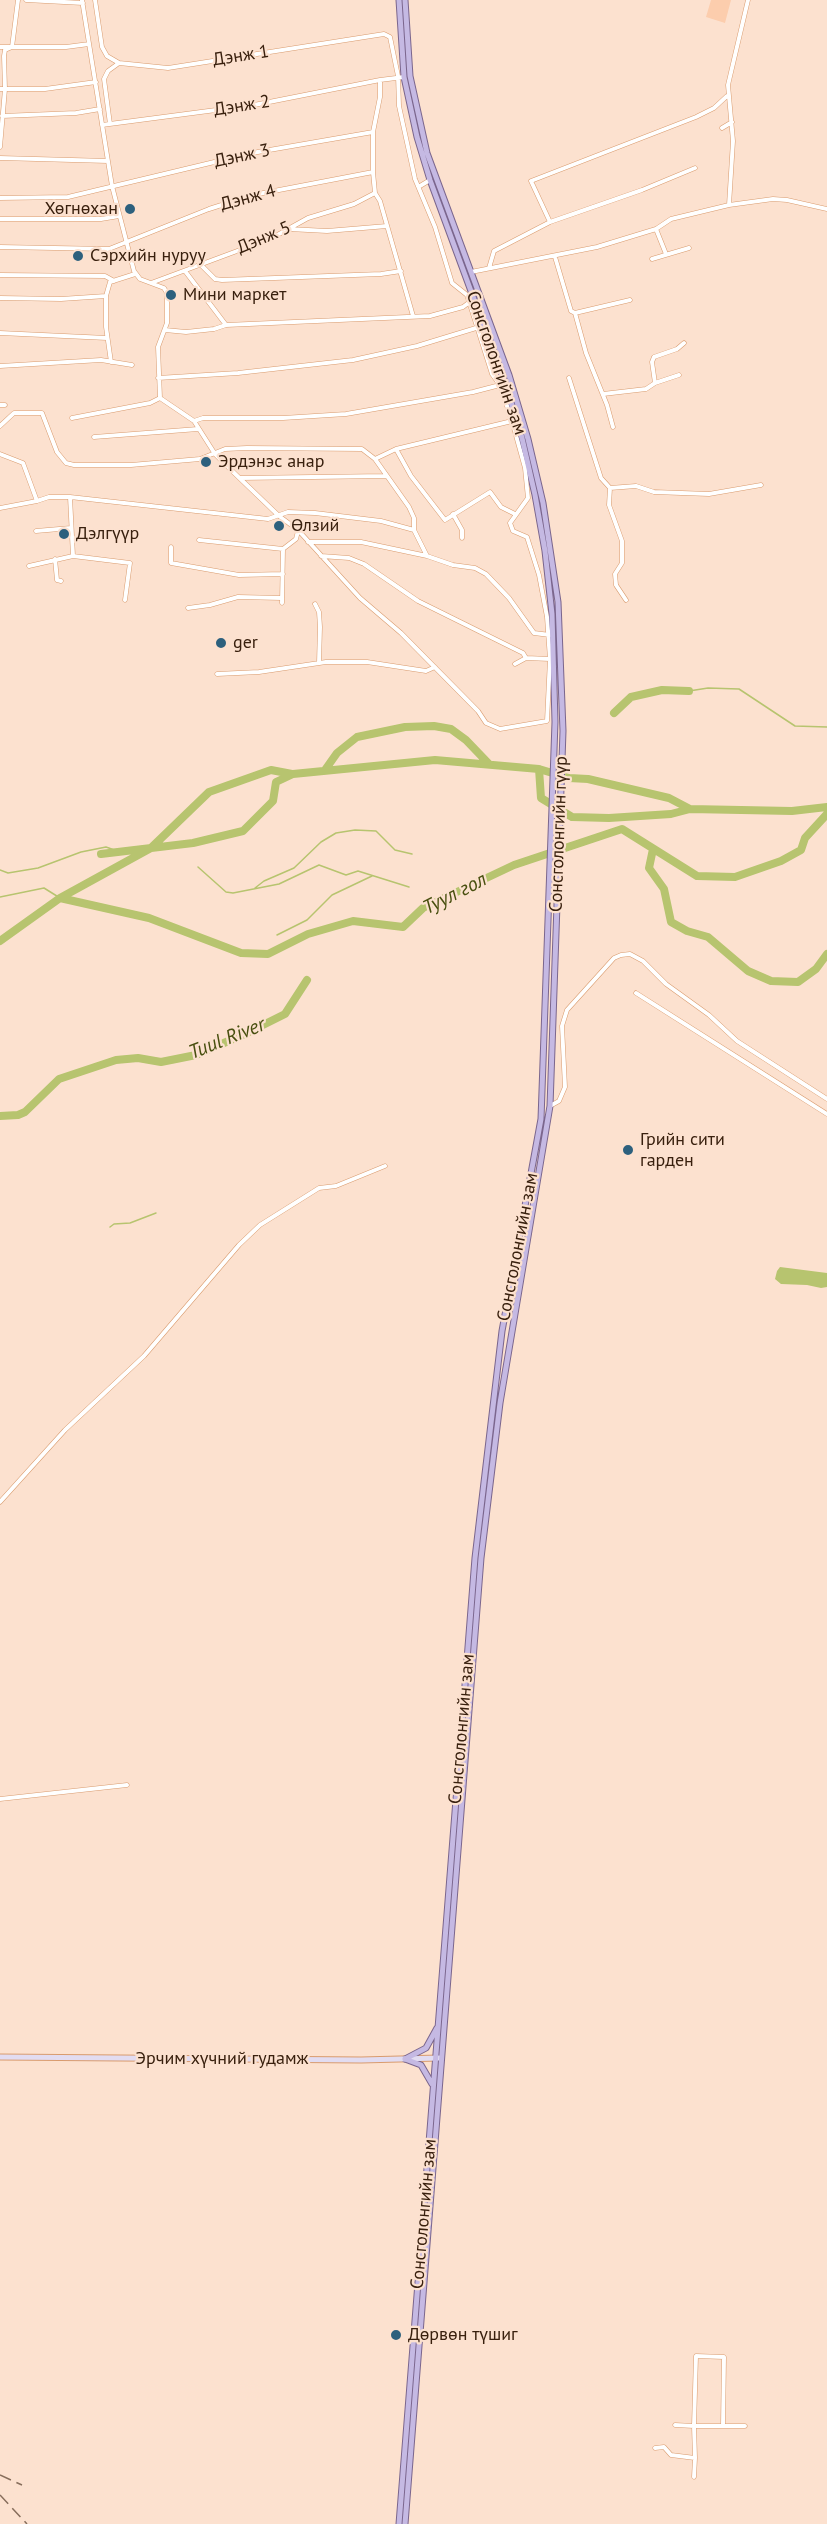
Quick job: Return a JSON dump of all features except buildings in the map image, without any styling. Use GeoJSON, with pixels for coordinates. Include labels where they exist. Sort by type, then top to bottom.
{"type":"FeatureCollection","features":[{"type":"Feature","properties":{"kind":"main road","name":"Сонсголонгийн зам"},"geometry":{"type":"LineString","coordinates":[[399,0],[401,77],[411,116],[430,180],[471,272],[512,386],[528,439],[543,503],[559,611],[563,731]]}},
{"type":"Feature","properties":{"kind":"main road","name":"Сонсголонгийн зам"},"geometry":{"type":"LineString","coordinates":[[405,0],[408,58],[417,114],[472,301],[506,386],[542,526],[549,575],[555,734]]}},
{"type":"Feature","properties":{"kind":"main road","name":"Сонсголонгийн гүүр"},"geometry":{"type":"LineString","coordinates":[[555,938],[563,731]]}},
{"type":"Feature","properties":{"kind":"main road","name":"Сонсголонгийн гүүр"},"geometry":{"type":"LineString","coordinates":[[548,938],[555,734]]}},
{"type":"Feature","properties":{"kind":"main road","name":"Сонсголонгийн зам"},"geometry":{"type":"LineString","coordinates":[[399,2524],[483,1485],[502,1331],[541,1119],[548,938]]}},
{"type":"Feature","properties":{"kind":"main road","name":"Сонсголонгийн зам"},"geometry":{"type":"LineString","coordinates":[[405,2524],[489,1486],[500,1403],[550,1106],[555,938]]}},
{"type":"Feature","properties":{"kind":"main road"},"geometry":{"type":"LineString","coordinates":[[405,2059],[426,2048],[439,2025]]}},
{"type":"Feature","properties":{"kind":"main road","name":"Эрчим хүчний гудамж"},"geometry":{"type":"LineString","coordinates":[[0,2057],[444,2058]]}},
{"type":"Feature","properties":{"kind":"main road"},"geometry":{"type":"LineString","coordinates":[[405,2059],[422,2065],[429,2074],[434,2088]]}},
{"type":"Feature","properties":{"kind":"street"},"geometry":{"type":"LineString","coordinates":[[12,47],[18,0]]}},
{"type":"Feature","properties":{"kind":"street"},"geometry":{"type":"LineString","coordinates":[[26,0],[83,1],[112,186],[135,274],[164,288],[167,293],[167,324],[158,347],[160,398]]}},
{"type":"Feature","properties":{"kind":"street"},"geometry":{"type":"LineString","coordinates":[[95,0],[102,47],[107,56],[119,63],[108,71],[104,79],[110,124]]}},
{"type":"Feature","properties":{"kind":"street"},"geometry":{"type":"LineString","coordinates":[[729,205],[732,122],[727,96],[728,85],[748,0]]}},
{"type":"Feature","properties":{"kind":"street","name":"Дэнж 1"},"geometry":{"type":"LineString","coordinates":[[119,63],[168,68],[384,34],[390,37],[401,77]]}},
{"type":"Feature","properties":{"kind":"street"},"geometry":{"type":"LineString","coordinates":[[0,48],[66,47],[89,44]]}},
{"type":"Feature","properties":{"kind":"street"},"geometry":{"type":"LineString","coordinates":[[0,147],[4,56],[5,50],[12,47]]}},
{"type":"Feature","properties":{"kind":"street"},"geometry":{"type":"LineString","coordinates":[[308,542],[361,542],[427,556],[453,565],[475,568],[486,574],[509,598],[534,633],[552,634],[539,575],[526,537],[513,531],[510,523],[528,498],[527,468],[500,385],[492,374],[476,327],[472,301],[465,292],[452,283],[435,227],[420,186],[415,179],[399,106],[401,77]]}},
{"type":"Feature","properties":{"kind":"street","name":"Дэнж 2"},"geometry":{"type":"LineString","coordinates":[[102,125],[254,105],[401,77]]}},
{"type":"Feature","properties":{"kind":"street"},"geometry":{"type":"LineString","coordinates":[[380,80],[373,132],[375,193],[401,271],[413,316]]}},
{"type":"Feature","properties":{"kind":"street"},"geometry":{"type":"LineString","coordinates":[[2,89],[45,88],[96,82]]}},
{"type":"Feature","properties":{"kind":"street"},"geometry":{"type":"LineString","coordinates":[[550,222],[531,181],[696,117],[714,108],[727,96]]}},
{"type":"Feature","properties":{"kind":"street"},"geometry":{"type":"LineString","coordinates":[[1,116],[76,113],[99,109]]}},
{"type":"Feature","properties":{"kind":"street"},"geometry":{"type":"LineString","coordinates":[[722,128],[732,122]]}},
{"type":"Feature","properties":{"kind":"street","name":"Дэнж 3"},"geometry":{"type":"LineString","coordinates":[[0,198],[68,196],[252,153],[373,132]]}},
{"type":"Feature","properties":{"kind":"street"},"geometry":{"type":"LineString","coordinates":[[0,158],[108,161]]}},
{"type":"Feature","properties":{"kind":"street"},"geometry":{"type":"LineString","coordinates":[[489,268],[494,251],[550,222],[642,190],[695,168]]}},
{"type":"Feature","properties":{"kind":"street","name":"Дэнж 4"},"geometry":{"type":"LineString","coordinates":[[0,247],[109,249],[253,195],[373,172]]}},
{"type":"Feature","properties":{"kind":"street"},"geometry":{"type":"LineString","coordinates":[[420,186],[430,180]]}},
{"type":"Feature","properties":{"kind":"street","name":"Дэнж 5"},"geometry":{"type":"LineString","coordinates":[[151,283],[272,238],[308,218],[354,204],[375,193]]}},
{"type":"Feature","properties":{"kind":"street"},"geometry":{"type":"LineString","coordinates":[[471,272],[597,247],[656,229],[670,219],[729,205],[773,199],[800,201],[827,209]]}},
{"type":"Feature","properties":{"kind":"street"},"geometry":{"type":"LineString","coordinates":[[0,219],[101,219],[119,216]]}},
{"type":"Feature","properties":{"kind":"street"},"geometry":{"type":"LineString","coordinates":[[288,229],[327,231],[387,226]]}},
{"type":"Feature","properties":{"kind":"street"},"geometry":{"type":"LineString","coordinates":[[656,229],[666,254]]}},
{"type":"Feature","properties":{"kind":"street"},"geometry":{"type":"LineString","coordinates":[[652,259],[689,248]]}},
{"type":"Feature","properties":{"kind":"street"},"geometry":{"type":"LineString","coordinates":[[555,257],[570,311],[575,313],[630,300]]}},
{"type":"Feature","properties":{"kind":"street"},"geometry":{"type":"LineString","coordinates":[[200,264],[215,279],[222,280],[381,274],[401,271]]}},
{"type":"Feature","properties":{"kind":"street"},"geometry":{"type":"LineString","coordinates":[[185,271],[226,325]]}},
{"type":"Feature","properties":{"kind":"street"},"geometry":{"type":"LineString","coordinates":[[111,363],[107,338],[106,296],[110,282],[135,274]]}},
{"type":"Feature","properties":{"kind":"street"},"geometry":{"type":"LineString","coordinates":[[0,275],[105,276],[114,281]]}},
{"type":"Feature","properties":{"kind":"street"},"geometry":{"type":"LineString","coordinates":[[0,298],[61,299],[106,296]]}},
{"type":"Feature","properties":{"kind":"street"},"geometry":{"type":"LineString","coordinates":[[165,330],[186,332],[226,325],[430,316],[463,307],[472,301]]}},
{"type":"Feature","properties":{"kind":"street"},"geometry":{"type":"LineString","coordinates":[[575,313],[586,353],[603,394],[613,427]]}},
{"type":"Feature","properties":{"kind":"street"},"geometry":{"type":"LineString","coordinates":[[158,378],[238,373],[353,360],[417,346],[476,327]]}},
{"type":"Feature","properties":{"kind":"street"},"geometry":{"type":"LineString","coordinates":[[0,333],[107,338]]}},
{"type":"Feature","properties":{"kind":"street"},"geometry":{"type":"LineString","coordinates":[[655,383],[652,362],[654,357],[677,349],[684,343]]}},
{"type":"Feature","properties":{"kind":"street"},"geometry":{"type":"LineString","coordinates":[[0,366],[101,360],[132,365]]}},
{"type":"Feature","properties":{"kind":"street"},"geometry":{"type":"LineString","coordinates":[[603,394],[646,388],[680,375]]}},
{"type":"Feature","properties":{"kind":"street"},"geometry":{"type":"LineString","coordinates":[[569,378],[602,478],[610,488],[609,505],[622,541],[622,562],[615,574],[616,585],[627,600]]}},
{"type":"Feature","properties":{"kind":"street"},"geometry":{"type":"LineString","coordinates":[[194,421],[203,418],[283,418],[346,414],[473,392],[500,385]]}},
{"type":"Feature","properties":{"kind":"street"},"geometry":{"type":"LineString","coordinates":[[72,418],[150,403],[160,398]]}},
{"type":"Feature","properties":{"kind":"street"},"geometry":{"type":"LineString","coordinates":[[160,398],[194,421],[216,454],[279,516],[298,530],[360,598],[401,633],[478,711],[486,723],[500,729],[547,721],[552,656],[526,658],[515,664]]}},
{"type":"Feature","properties":{"kind":"street"},"geometry":{"type":"LineString","coordinates":[[0,426],[14,413],[42,413],[57,452],[66,463],[74,465],[131,465],[200,459],[225,449],[362,449],[375,459],[410,507],[414,518],[414,530],[427,556]]}},
{"type":"Feature","properties":{"kind":"street"},"geometry":{"type":"LineString","coordinates":[[375,459],[396,449],[512,420]]}},
{"type":"Feature","properties":{"kind":"street"},"geometry":{"type":"LineString","coordinates":[[94,438],[198,429]]}},
{"type":"Feature","properties":{"kind":"street"},"geometry":{"type":"LineString","coordinates":[[396,449],[411,476],[445,520],[490,492],[501,507],[515,514]]}},
{"type":"Feature","properties":{"kind":"street"},"geometry":{"type":"LineString","coordinates":[[0,454],[22,463],[37,501]]}},
{"type":"Feature","properties":{"kind":"street"},"geometry":{"type":"LineString","coordinates":[[240,478],[387,476]]}},
{"type":"Feature","properties":{"kind":"street"},"geometry":{"type":"LineString","coordinates":[[610,488],[636,486],[654,492],[709,494],[760,485]]}},
{"type":"Feature","properties":{"kind":"street"},"geometry":{"type":"LineString","coordinates":[[0,508],[49,497],[70,497],[268,519],[288,512],[315,513],[381,521],[414,530]]}},
{"type":"Feature","properties":{"kind":"street"},"geometry":{"type":"LineString","coordinates":[[70,497],[73,556]]}},
{"type":"Feature","properties":{"kind":"street"},"geometry":{"type":"LineString","coordinates":[[453,514],[462,530],[462,538]]}},
{"type":"Feature","properties":{"kind":"street"},"geometry":{"type":"LineString","coordinates":[[36,531],[71,528]]}},
{"type":"Feature","properties":{"kind":"street"},"geometry":{"type":"LineString","coordinates":[[199,540],[283,549],[296,539],[298,530]]}},
{"type":"Feature","properties":{"kind":"street"},"geometry":{"type":"LineString","coordinates":[[171,547],[171,563],[239,574],[283,574]]}},
{"type":"Feature","properties":{"kind":"street"},"geometry":{"type":"LineString","coordinates":[[188,608],[238,597],[282,600],[283,549]]}},
{"type":"Feature","properties":{"kind":"street"},"geometry":{"type":"LineString","coordinates":[[29,566],[73,556],[130,563],[125,600]]}},
{"type":"Feature","properties":{"kind":"street"},"geometry":{"type":"LineString","coordinates":[[321,556],[349,558],[364,564],[418,601],[523,653],[526,658]]}},
{"type":"Feature","properties":{"kind":"street"},"geometry":{"type":"LineString","coordinates":[[54,560],[57,580],[61,580]]}},
{"type":"Feature","properties":{"kind":"street"},"geometry":{"type":"LineString","coordinates":[[539,575],[549,575]]}},
{"type":"Feature","properties":{"kind":"street"},"geometry":{"type":"LineString","coordinates":[[315,604],[319,612],[319,663]]}},
{"type":"Feature","properties":{"kind":"street"},"geometry":{"type":"LineString","coordinates":[[217,674],[259,672],[319,663],[367,662],[426,671],[435,668]]}},
{"type":"Feature","properties":{"kind":"street"},"geometry":{"type":"LineString","coordinates":[[550,1106],[559,1101],[565,1087],[562,1026],[567,1010],[614,958],[630,954],[644,961],[666,984],[709,1015],[737,1041],[827,1099]]}},
{"type":"Feature","properties":{"kind":"street"},"geometry":{"type":"LineString","coordinates":[[636,993],[827,1114]]}},
{"type":"Feature","properties":{"kind":"street"},"geometry":{"type":"LineString","coordinates":[[0,1502],[65,1430],[144,1356],[219,1267],[260,1225],[319,1188],[336,1186],[385,1166]]}},
{"type":"Feature","properties":{"kind":"street"},"geometry":{"type":"LineString","coordinates":[[0,1799],[126,1785]]}},
{"type":"Feature","properties":{"kind":"street"},"geometry":{"type":"LineString","coordinates":[[694,2477],[696,2356],[724,2357],[723,2426]]}},
{"type":"Feature","properties":{"kind":"street"},"geometry":{"type":"LineString","coordinates":[[675,2425],[746,2426]]}},
{"type":"Feature","properties":{"kind":"street"},"geometry":{"type":"LineString","coordinates":[[655,2448],[664,2447],[672,2455],[694,2458]]}},
{"type":"Feature","properties":{"kind":"shaded area"},"geometry":{"type":"Polygon","coordinates":[[[711,0],[731,0],[725,23],[706,17],[711,0]]]}},
{"type":"Feature","properties":{"kind":"shaded area"},"geometry":{"type":"Polygon","coordinates":[[[780,1267],[827,1273],[827,1287],[781,1284],[775,1279],[780,1267]]]}},
{"type":"Feature","properties":{"kind":"waterway"},"geometry":{"type":"LineString","coordinates":[[689,691],[708,688],[739,689],[795,726],[827,727]]}},
{"type":"Feature","properties":{"kind":"waterway"},"geometry":{"type":"LineString","coordinates":[[614,713],[631,697],[662,690],[689,691]]}},
{"type":"Feature","properties":{"kind":"waterway"},"geometry":{"type":"LineString","coordinates":[[325,770],[337,753],[357,737],[405,727],[434,726],[451,729],[466,740],[489,764]]}},
{"type":"Feature","properties":{"kind":"waterway"},"geometry":{"type":"LineString","coordinates":[[101,854],[193,843],[243,831],[273,801],[276,782],[293,774],[435,760],[539,769],[569,778],[588,779],[669,798],[690,809]]}},
{"type":"Feature","properties":{"kind":"waterway"},"geometry":{"type":"LineString","coordinates":[[539,769],[541,798],[572,817],[609,818],[671,814],[690,809],[792,811],[827,807]]}},
{"type":"Feature","properties":{"kind":"waterway"},"geometry":{"type":"LineString","coordinates":[[60,898],[151,848],[209,792],[271,770],[292,774]]}},
{"type":"Feature","properties":{"kind":"waterway","name":"Туул гол"},"geometry":{"type":"LineString","coordinates":[[0,941],[60,898],[149,918],[241,953],[268,954],[308,934],[353,921],[403,927],[423,908],[514,865],[622,829],[697,876],[735,877],[781,861],[801,850],[805,838],[827,814]]}},
{"type":"Feature","properties":{"kind":"waterway"},"geometry":{"type":"LineString","coordinates":[[255,888],[264,881],[294,868],[321,842],[336,833],[355,830],[376,831],[395,850],[412,854]]}},
{"type":"Feature","properties":{"kind":"waterway"},"geometry":{"type":"LineString","coordinates":[[0,870],[8,873],[38,868],[81,852],[106,847],[120,852]]}},
{"type":"Feature","properties":{"kind":"waterway"},"geometry":{"type":"LineString","coordinates":[[653,849],[649,868],[664,889],[671,922],[687,931],[708,937],[748,971],[771,981],[798,982],[816,969],[827,954]]}},
{"type":"Feature","properties":{"kind":"waterway"},"geometry":{"type":"LineString","coordinates":[[198,867],[226,892],[233,893],[279,884],[319,865],[346,875],[358,871],[409,887]]}},
{"type":"Feature","properties":{"kind":"waterway"},"geometry":{"type":"LineString","coordinates":[[277,935],[307,920],[332,895],[372,876]]}},
{"type":"Feature","properties":{"kind":"waterway"},"geometry":{"type":"LineString","coordinates":[[0,897],[44,888],[60,898]]}},
{"type":"Feature","properties":{"kind":"waterway","name":"Tuul River"},"geometry":{"type":"LineString","coordinates":[[0,1116],[18,1115],[25,1112],[59,1079],[116,1060],[138,1058],[161,1062],[196,1055],[247,1033],[285,1014],[307,980]]}},
{"type":"Feature","properties":{"kind":"waterway"},"geometry":{"type":"LineString","coordinates":[[110,1227],[114,1224],[130,1223],[156,1213]]}},
{"type":"Feature","properties":{"kind":"railway"},"geometry":{"type":"LineString","coordinates":[[0,2475],[22,2485]]}},
{"type":"Feature","properties":{"kind":"railway"},"geometry":{"type":"LineString","coordinates":[[0,2495],[27,2524]]}},
{"type":"Feature","properties":{"kind":"place","name":"Хөгнөхан"},"geometry":{"type":"Point","coordinates":[130,209]}},
{"type":"Feature","properties":{"kind":"place","name":"Сэрхийн нуруу"},"geometry":{"type":"Point","coordinates":[78,256]}},
{"type":"Feature","properties":{"kind":"place","name":"Мини маркет"},"geometry":{"type":"Point","coordinates":[171,295]}},
{"type":"Feature","properties":{"kind":"place","name":"Эрдэнэс анар"},"geometry":{"type":"Point","coordinates":[206,462]}},
{"type":"Feature","properties":{"kind":"place","name":"Өлзий"},"geometry":{"type":"Point","coordinates":[279,526]}},
{"type":"Feature","properties":{"kind":"place","name":"Дэлгүүр"},"geometry":{"type":"Point","coordinates":[64,534]}},
{"type":"Feature","properties":{"kind":"place","name":"ger"},"geometry":{"type":"Point","coordinates":[221,643]}},
{"type":"Feature","properties":{"kind":"place","name":"Грийн сити гарден"},"geometry":{"type":"Point","coordinates":[628,1150]}},
{"type":"Feature","properties":{"kind":"place","name":"Дөрвөн түшиг"},"geometry":{"type":"Point","coordinates":[396,2335]}}]}
